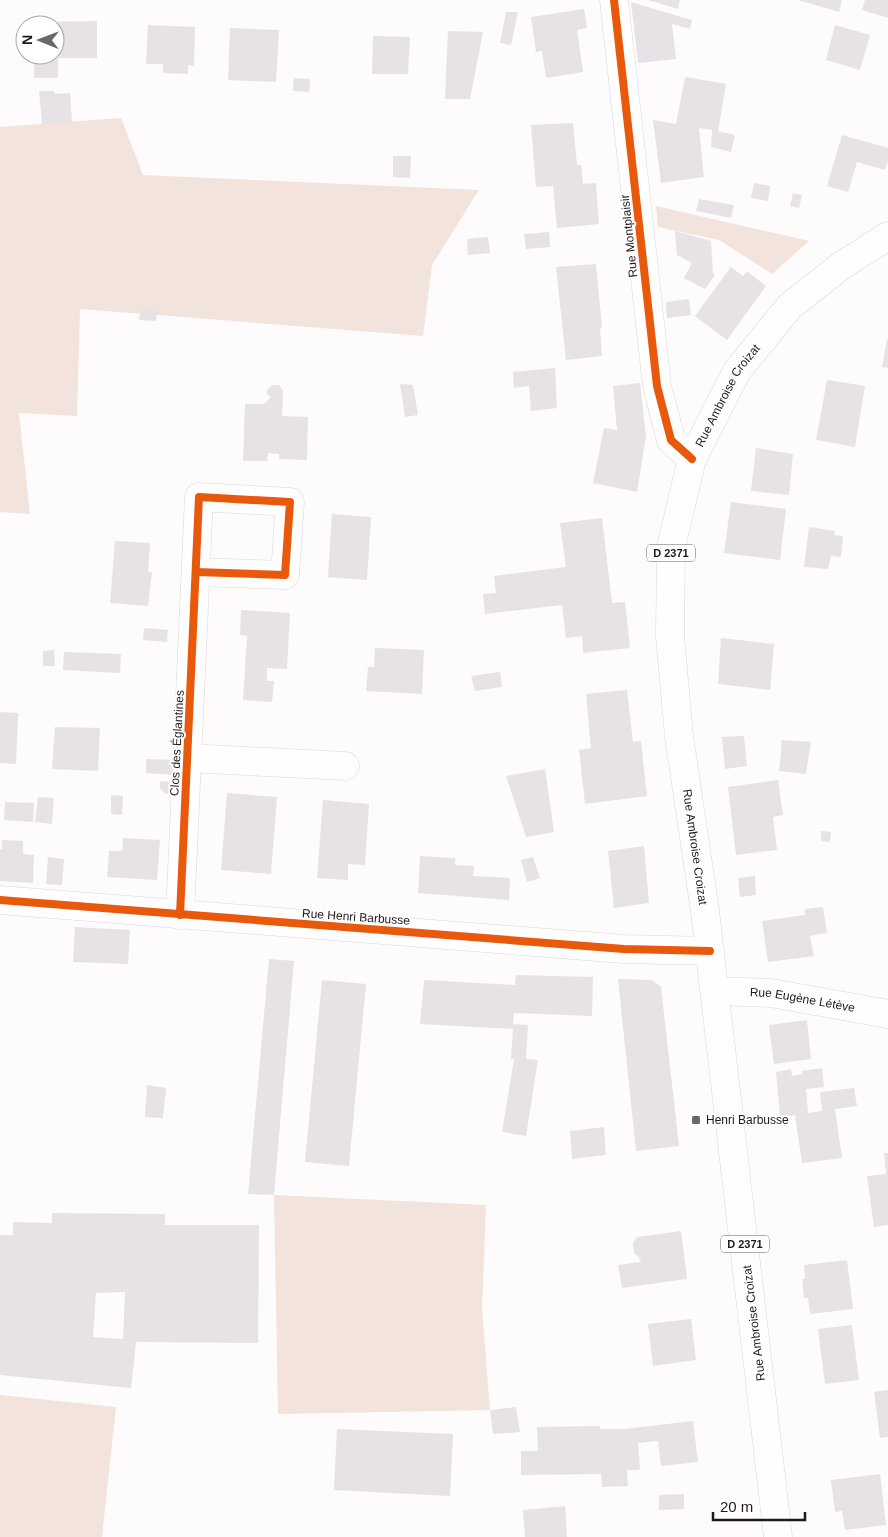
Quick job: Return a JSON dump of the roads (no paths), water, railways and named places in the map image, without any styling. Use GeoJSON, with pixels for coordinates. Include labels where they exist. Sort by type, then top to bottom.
{"type":"FeatureCollection","features":[{"type":"Feature","properties":{"kind":"street","name":"Rue Montplaisir"},"geometry":{"type":"LineString","coordinates":[[614,0],[657,386],[671,440],[692,459]]}},
{"type":"Feature","properties":{"kind":"street","name":"Rue Ambroise Croizat"},"geometry":{"type":"LineString","coordinates":[[778,1537],[715,991],[679,736],[670,636],[671,547],[692,459],[737,371],[790,306],[842,266],[888,236]]}},
{"type":"Feature","properties":{"kind":"street","name":"Clos des Églantines"},"geometry":{"type":"LineString","coordinates":[[180,914],[196,572]]}},
{"type":"Feature","properties":{"kind":"street","name":"Clos des Églantines"},"geometry":{"type":"LineString","coordinates":[[187,758],[345,766]]}},
{"type":"Feature","properties":{"kind":"street","name":"Rue Henri Barbusse"},"geometry":{"type":"LineString","coordinates":[[0,900],[624,949],[710,951]]}},
{"type":"Feature","properties":{"kind":"street","name":"Rue Eugène Létève"},"geometry":{"type":"LineString","coordinates":[[715,991],[771,992],[888,1014]]}},
{"type":"Feature","properties":{"kind":"place","name":"Henri Barbusse"},"geometry":{"type":"Point","coordinates":[696,1120]}}]}
